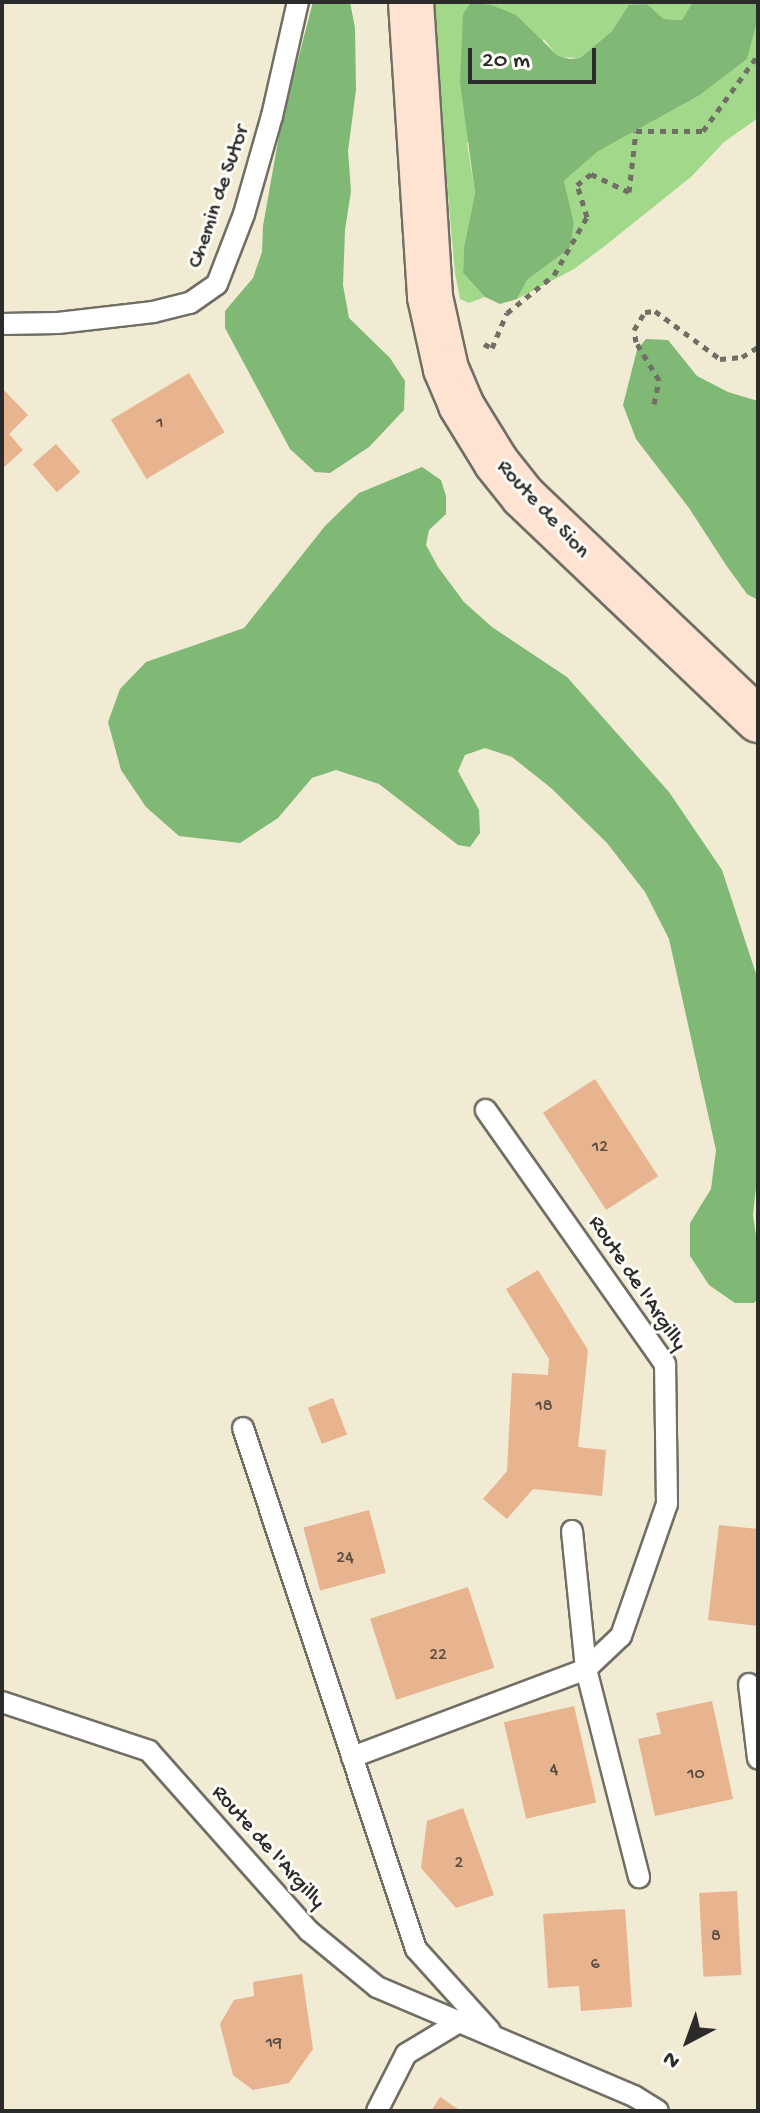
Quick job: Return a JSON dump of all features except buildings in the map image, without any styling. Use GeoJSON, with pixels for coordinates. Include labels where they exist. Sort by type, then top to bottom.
{"type":"FeatureCollection","features":[{"type":"Feature","properties":{"kind":"main road","name":"Route de Sion"},"geometry":{"type":"LineString","coordinates":[[411,2],[425,251],[437,337],[461,405],[496,462],[523,496],[758,720]]}},
{"type":"Feature","properties":{"kind":"lane","name":"Chemin de Sutor"},"geometry":{"type":"LineString","coordinates":[[2,324],[58,323],[153,312],[190,303],[217,284],[239,229],[272,116],[298,2]]}},
{"type":"Feature","properties":{"kind":"lane","name":"Route de l'Argilly"},"geometry":{"type":"LineString","coordinates":[[352,1757],[586,1669],[621,1636],[667,1504],[665,1364],[486,1110]]}},
{"type":"Feature","properties":{"kind":"lane","name":"Route de l'Argilly"},"geometry":{"type":"LineString","coordinates":[[243,1428],[416,1949],[495,2037]]}},
{"type":"Feature","properties":{"kind":"lane"},"geometry":{"type":"LineString","coordinates":[[572,1531],[586,1669],[639,1877]]}},
{"type":"Feature","properties":{"kind":"lane"},"geometry":{"type":"LineString","coordinates":[[749,1684],[758,1758]]}},
{"type":"Feature","properties":{"kind":"lane","name":"Route de l'Argilly"},"geometry":{"type":"LineString","coordinates":[[2,1702],[149,1751],[309,1931],[377,1987],[634,2096],[658,2111]]}},
{"type":"Feature","properties":{"kind":"lane"},"geometry":{"type":"LineString","coordinates":[[377,2111],[406,2054],[459,2022]]}},
{"type":"Feature","properties":{"kind":"path"},"geometry":{"type":"LineString","coordinates":[[437,337],[463,334],[492,348],[507,313],[554,275],[587,217],[577,185],[591,174],[629,192],[636,131],[703,131],[758,55]]}},
{"type":"Feature","properties":{"kind":"path"},"geometry":{"type":"LineString","coordinates":[[654,404],[659,380],[636,342],[634,330],[645,312],[655,311],[720,359],[742,357],[758,347]]}},
{"type":"Feature","properties":{"kind":"green space"},"geometry":{"type":"Polygon","coordinates":[[[313,2],[350,2],[355,28],[356,90],[348,151],[351,191],[345,230],[343,285],[349,318],[390,358],[405,381],[404,410],[369,447],[330,473],[315,472],[290,449],[225,328],[225,311],[253,278],[262,252],[263,226],[281,124],[313,2]]]}},
{"type":"Feature","properties":{"kind":"green space"},"geometry":{"type":"Polygon","coordinates":[[[431,2],[693,2],[683,20],[664,19],[647,4],[630,5],[612,31],[580,58],[558,57],[544,39],[467,143],[475,193],[464,247],[463,273],[485,297],[469,303],[460,299],[455,273],[431,2]]]}},
{"type":"Feature","properties":{"kind":"green space"},"geometry":{"type":"Polygon","coordinates":[[[693,2],[757,2],[758,19],[747,59],[700,95],[597,152],[564,181],[574,223],[570,248],[527,280],[517,299],[500,304],[485,297],[463,273],[464,247],[475,193],[460,82],[463,14],[471,3],[491,5],[516,15],[558,56],[570,59],[580,58],[612,31],[629,5],[647,4],[664,19],[682,20],[693,2]]]}},
{"type":"Feature","properties":{"kind":"green space"},"geometry":{"type":"Polygon","coordinates":[[[758,19],[758,118],[724,142],[692,176],[606,245],[574,269],[517,299],[527,280],[570,248],[574,223],[564,181],[597,152],[700,95],[747,59],[758,19]]]}},
{"type":"Feature","properties":{"kind":"green space"},"geometry":{"type":"Polygon","coordinates":[[[646,339],[668,340],[697,376],[728,392],[758,401],[758,600],[747,594],[689,508],[636,439],[623,405],[637,350],[646,339]]]}},
{"type":"Feature","properties":{"kind":"green space"},"geometry":{"type":"Polygon","coordinates":[[[422,467],[441,480],[446,496],[446,514],[429,530],[426,545],[464,602],[492,627],[567,677],[669,792],[722,870],[758,980],[758,1169],[753,1215],[758,1250],[758,1298],[754,1303],[735,1303],[709,1285],[690,1256],[690,1223],[711,1189],[716,1150],[669,939],[645,892],[607,843],[551,788],[512,757],[485,748],[465,755],[458,771],[479,810],[480,833],[470,847],[458,845],[379,784],[336,770],[312,778],[278,818],[240,843],[179,836],[146,807],[121,770],[108,722],[120,689],[146,662],[244,628],[325,526],[359,493],[422,467]]]}}]}
